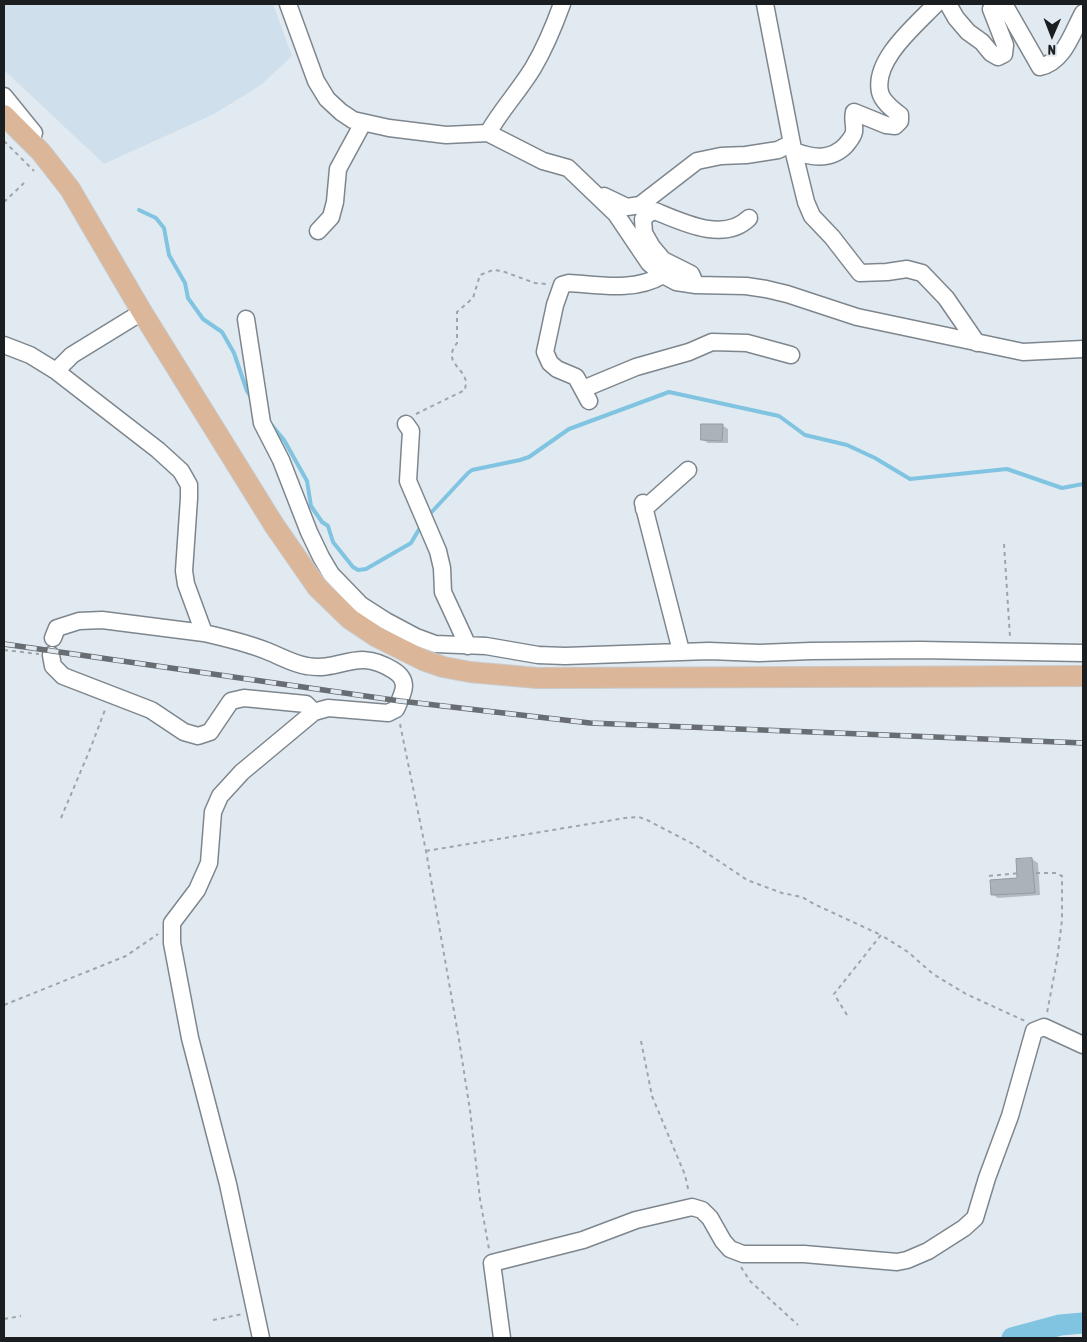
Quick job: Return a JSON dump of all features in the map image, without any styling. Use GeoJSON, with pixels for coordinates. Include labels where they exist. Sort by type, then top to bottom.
{"type":"FeatureCollection","features":[{"type":"Feature","properties":{"kind":"main road"},"geometry":{"type":"LineString","coordinates":[[4,115],[41,152],[55,183],[142,312],[274,526],[317,587],[350,619],[377,637],[423,660],[443,667],[470,672],[537,678],[1083,676]]}},
{"type":"Feature","properties":{"kind":"main road"},"geometry":{"type":"LineString","coordinates":[[4,133],[55,183]]}},
{"type":"Feature","properties":{"kind":"street"},"geometry":{"type":"LineString","coordinates":[[288,4],[313,73],[327,99],[341,112],[353,120],[388,128],[446,135],[488,133],[543,161],[568,168],[616,214],[649,263],[663,276],[676,282],[766,289],[857,317],[1023,352],[1083,349]]}},
{"type":"Feature","properties":{"kind":"street"},"geometry":{"type":"LineString","coordinates":[[488,133],[502,109],[533,69],[552,31],[562,4]]}},
{"type":"Feature","properties":{"kind":"street"},"geometry":{"type":"LineString","coordinates":[[765,4],[793,147],[806,202],[812,216],[832,237],[860,273],[907,269],[922,273],[946,298],[977,343]]}},
{"type":"Feature","properties":{"kind":"street"},"geometry":{"type":"LineString","coordinates":[[594,193],[627,207],[640,205],[697,161],[793,147],[805,155],[824,158],[841,150],[851,139],[854,131],[852,120],[854,112],[886,125],[895,126],[900,121],[900,115],[890,107],[880,94],[879,78],[889,54],[936,4]]}},
{"type":"Feature","properties":{"kind":"street"},"geometry":{"type":"LineString","coordinates":[[948,4],[956,18],[968,32],[998,57],[1004,54],[1005,46],[991,9],[994,4]]}},
{"type":"Feature","properties":{"kind":"street"},"geometry":{"type":"LineString","coordinates":[[1004,4],[1040,67],[1050,65],[1060,56],[1083,13]]}},
{"type":"Feature","properties":{"kind":"street"},"geometry":{"type":"LineString","coordinates":[[4,96],[47,149],[55,183]]}},
{"type":"Feature","properties":{"kind":"street"},"geometry":{"type":"LineString","coordinates":[[318,231],[331,217],[335,202],[338,168],[363,123]]}},
{"type":"Feature","properties":{"kind":"street"},"geometry":{"type":"LineString","coordinates":[[4,124],[28,148],[55,183]]}},
{"type":"Feature","properties":{"kind":"street"},"geometry":{"type":"LineString","coordinates":[[696,285],[691,274],[663,260],[652,247],[644,233],[644,219],[648,214],[655,211],[693,226],[710,230],[741,226],[749,218]]}},
{"type":"Feature","properties":{"kind":"street"},"geometry":{"type":"LineString","coordinates":[[663,276],[655,280],[615,287],[569,282],[562,285],[555,304],[545,352],[550,363],[576,377],[586,395],[636,367],[689,352],[712,342],[747,343],[791,355]]}},
{"type":"Feature","properties":{"kind":"street"},"geometry":{"type":"LineString","coordinates":[[56,371],[72,355],[142,312]]}},
{"type":"Feature","properties":{"kind":"street"},"geometry":{"type":"LineString","coordinates":[[246,318],[262,423],[281,460],[309,532],[331,574],[362,605],[386,621],[416,637],[435,644],[486,646],[538,655],[565,656],[681,651],[759,653],[920,650],[1083,653]]}},
{"type":"Feature","properties":{"kind":"street"},"geometry":{"type":"LineString","coordinates":[[4,345],[30,355],[56,371],[158,450],[182,471],[189,485],[183,561],[184,571],[186,584],[204,633]]}},
{"type":"Feature","properties":{"kind":"street"},"geometry":{"type":"LineString","coordinates":[[406,424],[411,431],[408,481],[438,551],[442,568],[443,592],[468,646]]}},
{"type":"Feature","properties":{"kind":"street"},"geometry":{"type":"LineString","coordinates":[[681,651],[643,506],[688,470]]}},
{"type":"Feature","properties":{"kind":"street"},"geometry":{"type":"LineString","coordinates":[[54,638],[57,628],[79,621],[102,620],[204,633],[246,643],[307,666],[332,665],[366,659],[377,661],[398,673],[404,683],[404,690],[396,709],[388,712],[328,708],[314,712],[242,772],[220,796],[213,812],[209,863],[197,890],[172,923],[172,943],[189,1030],[228,1184],[261,1338]]}},
{"type":"Feature","properties":{"kind":"street"},"geometry":{"type":"LineString","coordinates":[[51,655],[52,666],[63,676],[151,710],[184,732],[198,736],[210,732],[231,702],[244,698],[306,704],[314,712]]}},
{"type":"Feature","properties":{"kind":"street"},"geometry":{"type":"LineString","coordinates":[[502,1338],[492,1263],[583,1240],[636,1220],[692,1207],[702,1210],[710,1218],[723,1241],[730,1249],[743,1254],[804,1254],[897,1262],[928,1251],[964,1228],[975,1218],[986,1178],[1010,1116],[1039,1029],[1083,1046]]}},
{"type":"Feature","properties":{"kind":"path"},"geometry":{"type":"LineString","coordinates":[[4,142],[55,183]]}},
{"type":"Feature","properties":{"kind":"path"},"geometry":{"type":"LineString","coordinates":[[4,202],[24,183]]}},
{"type":"Feature","properties":{"kind":"path"},"geometry":{"type":"LineString","coordinates":[[406,424],[411,416],[465,390],[466,381],[451,356],[452,350],[457,343],[457,312],[473,298],[480,275],[493,270],[502,271],[534,283],[562,285]]}},
{"type":"Feature","properties":{"kind":"path"},"geometry":{"type":"LineString","coordinates":[[1004,544],[1011,652]]}},
{"type":"Feature","properties":{"kind":"path"},"geometry":{"type":"LineString","coordinates":[[4,650],[51,655]]}},
{"type":"Feature","properties":{"kind":"path"},"geometry":{"type":"LineString","coordinates":[[61,818],[111,695]]}},
{"type":"Feature","properties":{"kind":"path"},"geometry":{"type":"LineString","coordinates":[[396,709],[426,851],[470,1110],[480,1199],[492,1263]]}},
{"type":"Feature","properties":{"kind":"path"},"geometry":{"type":"LineString","coordinates":[[426,851],[639,817],[694,845],[747,880],[782,893],[802,897],[881,935],[908,952],[933,974],[966,994],[1031,1023],[1039,1029],[1057,960],[1062,920],[1062,876],[1056,873],[1036,873]]}},
{"type":"Feature","properties":{"kind":"path"},"geometry":{"type":"LineString","coordinates":[[989,876],[1020,873]]}},
{"type":"Feature","properties":{"kind":"path"},"geometry":{"type":"LineString","coordinates":[[4,1005],[126,956],[172,923]]}},
{"type":"Feature","properties":{"kind":"path"},"geometry":{"type":"LineString","coordinates":[[846,1015],[834,994],[881,935]]}},
{"type":"Feature","properties":{"kind":"path"},"geometry":{"type":"LineString","coordinates":[[641,1041],[652,1096],[685,1175],[692,1207]]}},
{"type":"Feature","properties":{"kind":"path"},"geometry":{"type":"LineString","coordinates":[[743,1254],[740,1265],[750,1281],[798,1325]]}},
{"type":"Feature","properties":{"kind":"path"},"geometry":{"type":"LineString","coordinates":[[213,1320],[255,1311]]}},
{"type":"Feature","properties":{"kind":"path"},"geometry":{"type":"LineString","coordinates":[[4,1319],[21,1316]]}},
{"type":"Feature","properties":{"kind":"shaded area"},"geometry":{"type":"Polygon","coordinates":[[[4,4],[273,4],[292,56],[261,85],[214,114],[104,164],[4,70],[4,4]]]}},
{"type":"Feature","properties":{"kind":"building"},"geometry":{"type":"Polygon","coordinates":[[[701,424],[723,424],[722,441],[701,440],[701,424]]]}},
{"type":"Feature","properties":{"kind":"building"},"geometry":{"type":"Polygon","coordinates":[[[1032,858],[1035,893],[991,895],[990,880],[1017,878],[1016,859],[1032,858]]]}},
{"type":"Feature","properties":{"kind":"waterway"},"geometry":{"type":"LineString","coordinates":[[139,210],[156,218],[164,228],[169,255],[185,283],[188,298],[203,319],[222,332],[234,353],[247,391],[252,399]]}},
{"type":"Feature","properties":{"kind":"waterway"},"geometry":{"type":"LineString","coordinates":[[428,516],[472,470],[529,457],[569,429],[669,392],[779,416],[805,435],[847,445],[875,458],[910,479],[1007,469],[1062,488],[1083,484]]}},
{"type":"Feature","properties":{"kind":"waterway"},"geometry":{"type":"LineString","coordinates":[[270,423],[284,440],[307,481],[311,506],[322,522],[328,526],[333,542],[353,567],[358,570],[366,569],[411,543],[421,526]]}},
{"type":"Feature","properties":{"kind":"waterway"},"geometry":{"type":"LineString","coordinates":[[1012,1338],[1060,1325],[1083,1323]]}},
{"type":"Feature","properties":{"kind":"railway"},"geometry":{"type":"LineString","coordinates":[[4,644],[400,701],[590,723],[1083,743]]}}]}
